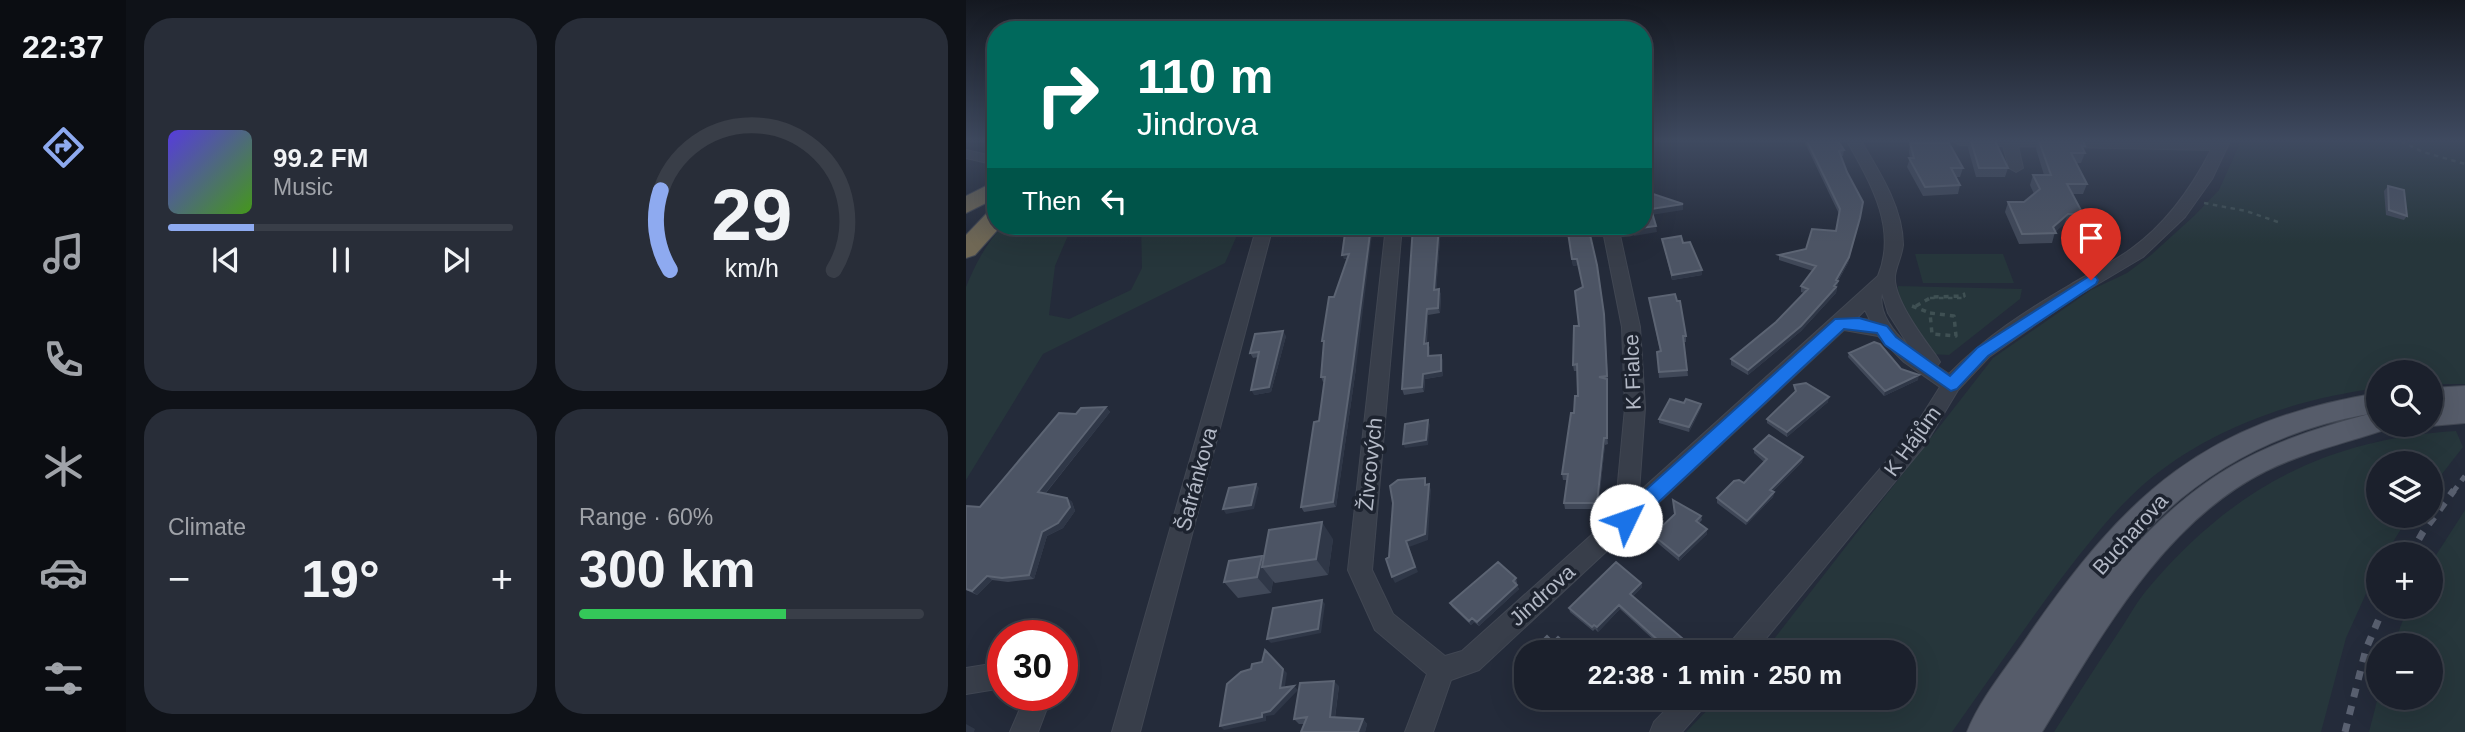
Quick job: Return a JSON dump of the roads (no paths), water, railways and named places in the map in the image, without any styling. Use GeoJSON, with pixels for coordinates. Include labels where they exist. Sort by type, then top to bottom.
{"type":"FeatureCollection","features":[{"type":"Feature","properties":{"kind":"highway"},"geometry":{"type":"LineString","coordinates":[[966,224],[987,199]]}},
{"type":"Feature","properties":{"kind":"highway"},"geometry":{"type":"LineString","coordinates":[[966,250],[987,227]]}},
{"type":"Feature","properties":{"kind":"main road"},"geometry":{"type":"LineString","coordinates":[[2443,397],[2465,396]]}},
{"type":"Feature","properties":{"kind":"main road","name":"Bucharova"},"geometry":{"type":"LineString","coordinates":[[1984,732],[2106,556],[2162,495],[2208,464],[2268,432],[2302,420],[2366,406]]}},
{"type":"Feature","properties":{"kind":"main road"},"geometry":{"type":"LineString","coordinates":[[2443,415],[2465,413]]}},
{"type":"Feature","properties":{"kind":"main road","name":"Bucharova"},"geometry":{"type":"LineString","coordinates":[[2022,732],[2083,636],[2132,569],[2161,534],[2193,503],[2262,459],[2319,436],[2366,425]]}},
{"type":"Feature","properties":{"kind":"street"},"geometry":{"type":"LineString","coordinates":[[1874,175],[1893,233],[1893,252],[1886,277],[1897,313],[1947,382]]}},
{"type":"Feature","properties":{"kind":"street","name":"K Hájům"},"geometry":{"type":"LineString","coordinates":[[1749,640],[1918,439],[1947,382],[1982,352],[2068,294],[2137,253],[2179,214],[2203,175]]}},
{"type":"Feature","properties":{"kind":"street","name":"Šafránkova"},"geometry":{"type":"LineString","coordinates":[[1126,732],[1263,235]]}},
{"type":"Feature","properties":{"kind":"street","name":"Živcových"},"geometry":{"type":"LineString","coordinates":[[1393,235],[1360,570],[1384,622],[1442,670]]}},
{"type":"Feature","properties":{"kind":"street","name":"K Fialce"},"geometry":{"type":"LineString","coordinates":[[1612,235],[1631,327],[1635,408],[1626,520]]}},
{"type":"Feature","properties":{"kind":"street","name":"Jindrova"},"geometry":{"type":"LineString","coordinates":[[1442,670],[1470,661],[1840,323],[1886,277]]}},
{"type":"Feature","properties":{"kind":"street"},"geometry":{"type":"LineString","coordinates":[[1871,292],[1873,310],[1890,341],[1947,382]]}},
{"type":"Feature","properties":{"kind":"street"},"geometry":{"type":"LineString","coordinates":[[1840,323],[1859,324],[1882,330]]}},
{"type":"Feature","properties":{"kind":"street"},"geometry":{"type":"LineString","coordinates":[[1419,732],[1442,670]]}},
{"type":"Feature","properties":{"kind":"street"},"geometry":{"type":"LineString","coordinates":[[966,681],[987,678]]}},
{"type":"Feature","properties":{"kind":"street"},"geometry":{"type":"LineString","coordinates":[[1664,732],[1684,710]]}},
{"type":"Feature","properties":{"kind":"street"},"geometry":{"type":"LineString","coordinates":[[1024,732],[1033,711]]}},
{"type":"Feature","properties":{"kind":"railway"},"geometry":{"type":"LineString","coordinates":[[2453,492],[2465,476]]}},
{"type":"Feature","properties":{"kind":"railway"},"geometry":{"type":"LineString","coordinates":[[2417,542],[2454,490]]}},
{"type":"Feature","properties":{"kind":"railway"},"geometry":{"type":"LineString","coordinates":[[2345,732],[2366,649],[2379,619]]}}]}
